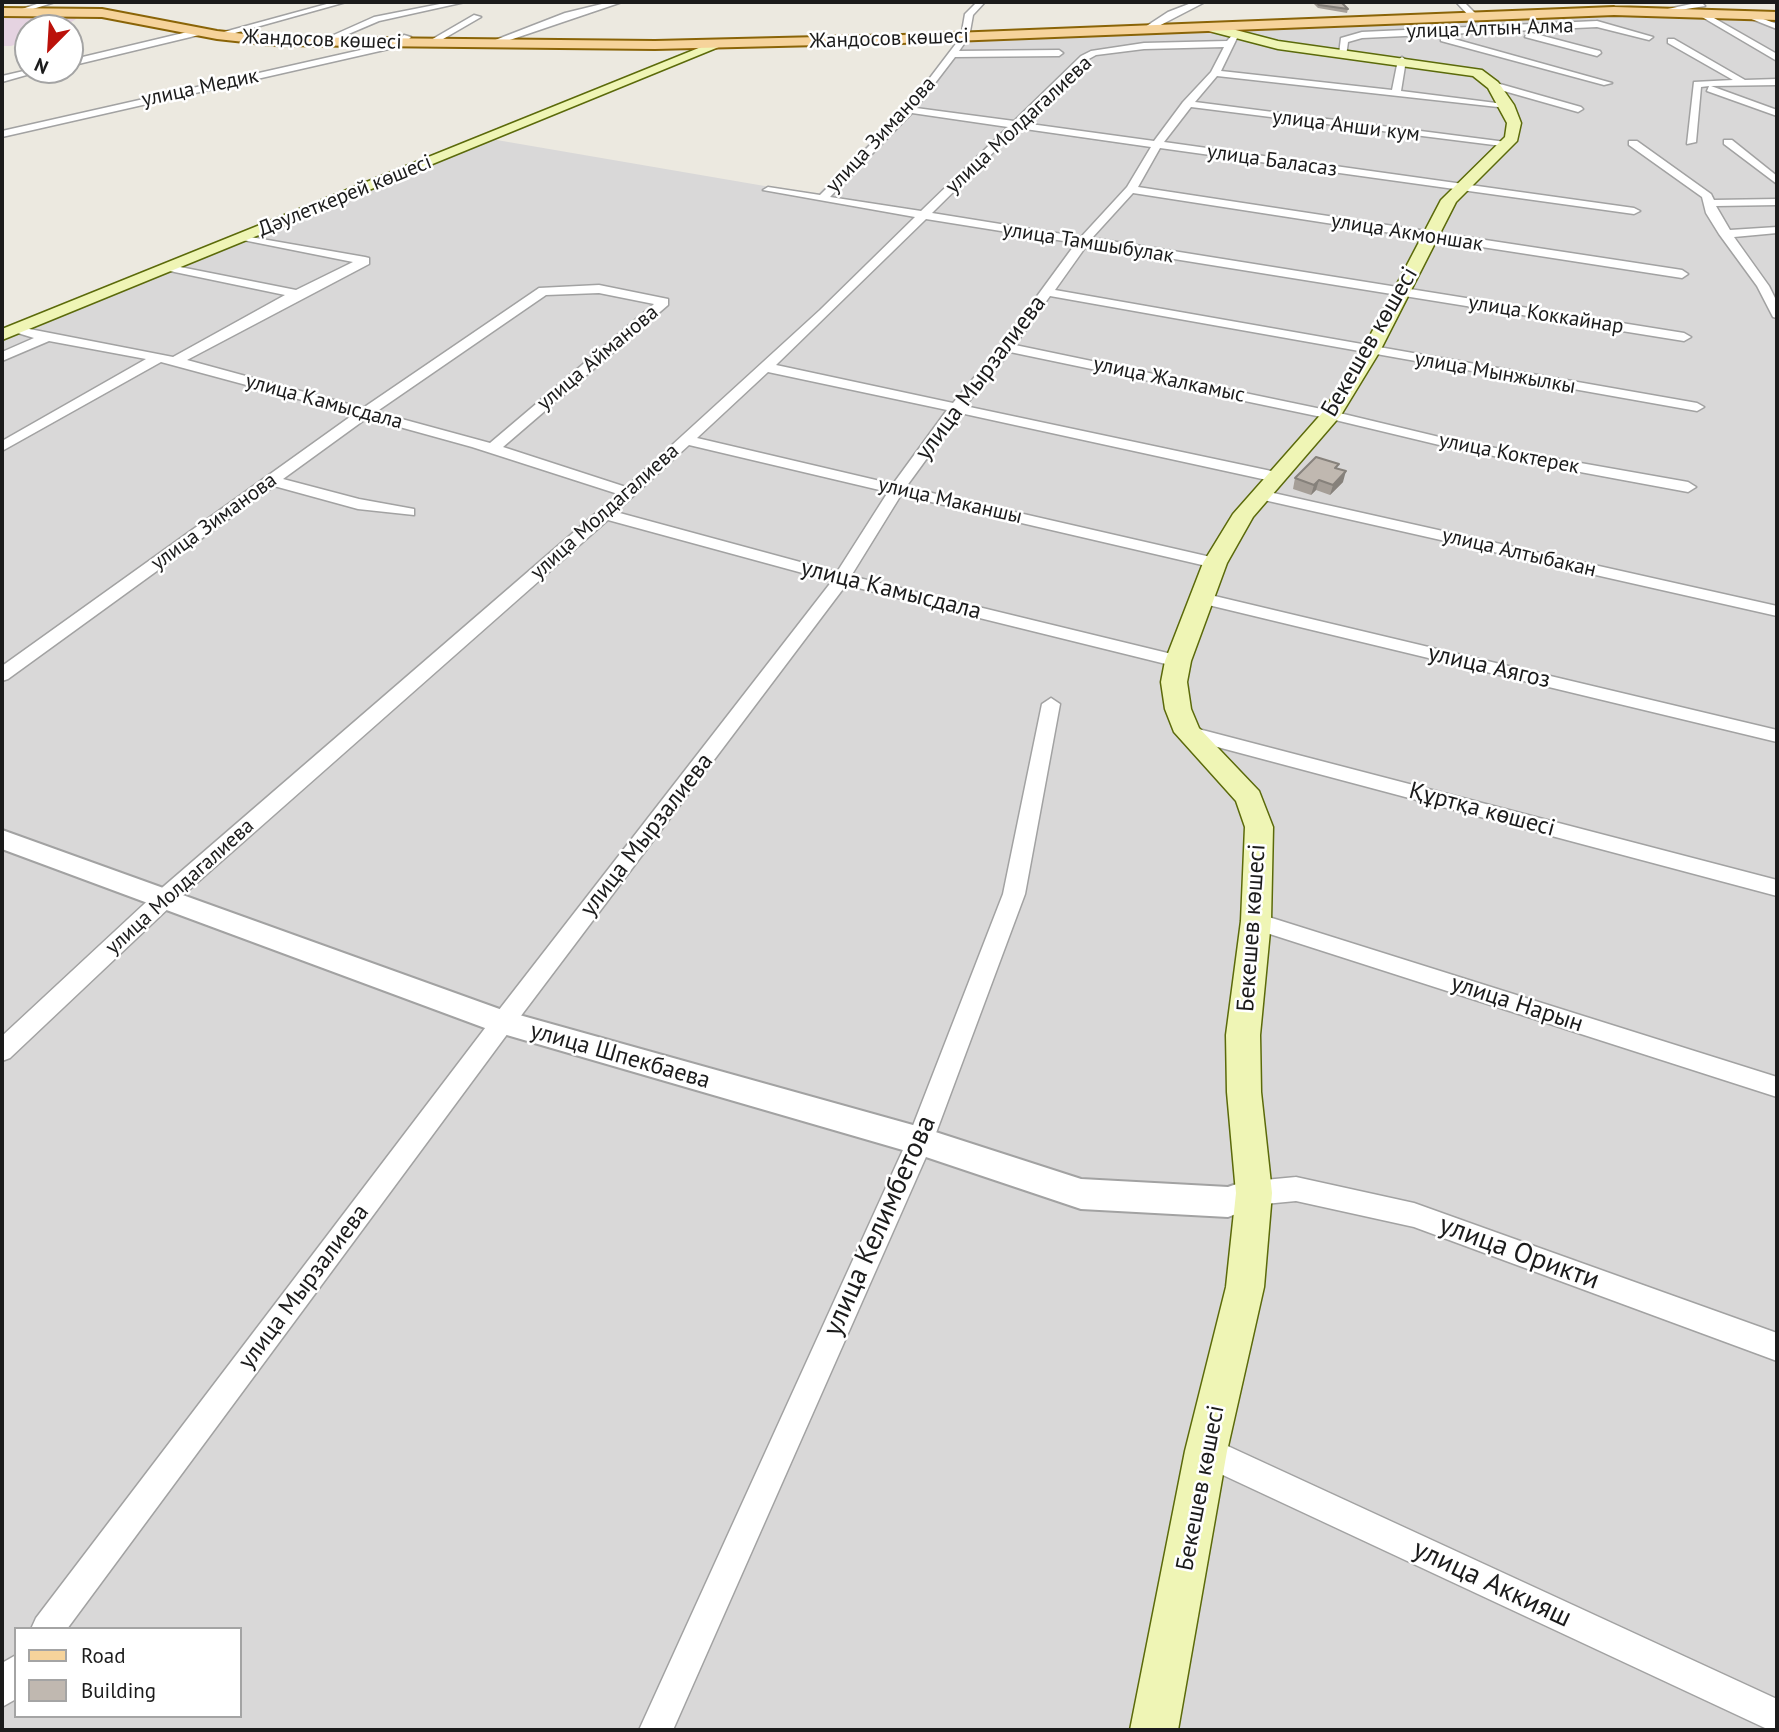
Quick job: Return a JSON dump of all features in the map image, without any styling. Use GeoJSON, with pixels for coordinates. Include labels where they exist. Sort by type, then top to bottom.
{"type":"FeatureCollection","features":[{"type":"Feature","properties":{"kind":"main road","name":"Жандосов көшесі"},"geometry":{"type":"LineString","coordinates":[[2,12],[102,13],[217,35],[322,42],[403,40],[428,44],[756,44],[1665,8],[1701,8],[1777,16]]}},
{"type":"Feature","properties":{"kind":"main road"},"geometry":{"type":"LineString","coordinates":[[1209,27],[1233,40],[1402,60],[1477,73],[1500,95],[1514,123],[1512,138],[1506,145]]}},
{"type":"Feature","properties":{"kind":"main road"},"geometry":{"type":"LineString","coordinates":[[655,44],[684,49],[691,53],[688,58]]}},
{"type":"Feature","properties":{"kind":"main road","name":"Дәулеткерей көшесі"},"geometry":{"type":"LineString","coordinates":[[8,332],[720,44]]}},
{"type":"Feature","properties":{"kind":"main road"},"geometry":{"type":"LineString","coordinates":[[688,58],[725,47],[756,44]]}},
{"type":"Feature","properties":{"kind":"main road","name":"Бекешев көшесі"},"geometry":{"type":"LineString","coordinates":[[1154,1730],[1206,1451],[1245,1287],[1254,1193],[1244,1092],[1243,1035],[1256,921],[1259,827],[1252,808],[1231,776],[1187,732],[1178,709],[1174,682],[1178,661],[1215,563],[1244,514],[1331,415],[1405,293],[1428,236],[1448,200],[1506,145]]}},
{"type":"Feature","properties":{"kind":"street"},"geometry":{"type":"LineString","coordinates":[[17,12],[51,2]]}},
{"type":"Feature","properties":{"kind":"street"},"geometry":{"type":"LineString","coordinates":[[280,10],[342,2]]}},
{"type":"Feature","properties":{"kind":"street"},"geometry":{"type":"LineString","coordinates":[[322,42],[377,19],[461,2]]}},
{"type":"Feature","properties":{"kind":"street"},"geometry":{"type":"LineString","coordinates":[[489,44],[568,15],[618,2]]}},
{"type":"Feature","properties":{"kind":"street","name":"улица Зиманова"},"geometry":{"type":"LineString","coordinates":[[822,199],[910,110],[965,37],[970,14],[981,2]]}},
{"type":"Feature","properties":{"kind":"street"},"geometry":{"type":"LineString","coordinates":[[1146,29],[1171,14],[1201,2]]}},
{"type":"Feature","properties":{"kind":"street"},"geometry":{"type":"LineString","coordinates":[[1460,2],[1474,16]]}},
{"type":"Feature","properties":{"kind":"street"},"geometry":{"type":"LineString","coordinates":[[217,35],[275,21],[312,7],[335,13]]}},
{"type":"Feature","properties":{"kind":"street"},"geometry":{"type":"LineString","coordinates":[[1701,8],[1777,58]]}},
{"type":"Feature","properties":{"kind":"street"},"geometry":{"type":"LineString","coordinates":[[1747,14],[1777,27]]}},
{"type":"Feature","properties":{"kind":"street"},"geometry":{"type":"LineString","coordinates":[[428,44],[477,17]]}},
{"type":"Feature","properties":{"kind":"street"},"geometry":{"type":"LineString","coordinates":[[265,18],[293,26]]}},
{"type":"Feature","properties":{"kind":"street","name":"улица Алтын Алма"},"geometry":{"type":"LineString","coordinates":[[1343,54],[1344,40],[1348,36],[1418,32],[1597,24],[1649,37]]}},
{"type":"Feature","properties":{"kind":"street"},"geometry":{"type":"LineString","coordinates":[[1542,28],[1604,44]]}},
{"type":"Feature","properties":{"kind":"street"},"geometry":{"type":"LineString","coordinates":[[1504,29],[1597,53]]}},
{"type":"Feature","properties":{"kind":"street"},"geometry":{"type":"LineString","coordinates":[[84,60],[200,32]]}},
{"type":"Feature","properties":{"kind":"street"},"geometry":{"type":"LineString","coordinates":[[1418,32],[1607,83]]}},
{"type":"Feature","properties":{"kind":"street","name":"улица Медик"},"geometry":{"type":"LineString","coordinates":[[2,134],[403,40]]}},
{"type":"Feature","properties":{"kind":"street","name":"улица Мырзалиева"},"geometry":{"type":"LineString","coordinates":[[49,1627],[503,1023],[833,592],[897,489],[957,407],[1007,347],[1082,243],[1109,210],[1131,189],[1156,145],[1186,104],[1215,73],[1233,40]]}},
{"type":"Feature","properties":{"kind":"street","name":"улица Молдагалиева"},"geometry":{"type":"LineString","coordinates":[[2,1051],[164,899],[629,493],[766,367],[1088,55],[1144,46],[1233,40]]}},
{"type":"Feature","properties":{"kind":"street"},"geometry":{"type":"LineString","coordinates":[[1671,41],[1744,83]]}},
{"type":"Feature","properties":{"kind":"street"},"geometry":{"type":"LineString","coordinates":[[952,54],[1059,53]]}},
{"type":"Feature","properties":{"kind":"street"},"geometry":{"type":"LineString","coordinates":[[1396,94],[1402,60]]}},
{"type":"Feature","properties":{"kind":"street"},"geometry":{"type":"LineString","coordinates":[[1215,73],[1396,94],[1500,95],[1578,109]]}},
{"type":"Feature","properties":{"kind":"street"},"geometry":{"type":"LineString","coordinates":[[1697,84],[1777,82]]}},
{"type":"Feature","properties":{"kind":"street"},"geometry":{"type":"LineString","coordinates":[[1697,84],[1777,113]]}},
{"type":"Feature","properties":{"kind":"street"},"geometry":{"type":"LineString","coordinates":[[1691,142],[1697,84]]}},
{"type":"Feature","properties":{"kind":"street","name":"улица Анши кум"},"geometry":{"type":"LineString","coordinates":[[1186,104],[1506,145]]}},
{"type":"Feature","properties":{"kind":"street","name":"улица Баласаз"},"geometry":{"type":"LineString","coordinates":[[910,110],[1634,211]]}},
{"type":"Feature","properties":{"kind":"street"},"geometry":{"type":"LineString","coordinates":[[1728,142],[1777,181]]}},
{"type":"Feature","properties":{"kind":"street"},"geometry":{"type":"LineString","coordinates":[[1633,143],[1707,196],[1725,234],[1763,286],[1777,314]]}},
{"type":"Feature","properties":{"kind":"street","name":"улица Акмоншак"},"geometry":{"type":"LineString","coordinates":[[1131,189],[1682,274]]}},
{"type":"Feature","properties":{"kind":"street","name":"улица Тамшыбулак"},"geometry":{"type":"LineString","coordinates":[[768,190],[1082,243],[1405,293]]}},
{"type":"Feature","properties":{"kind":"street"},"geometry":{"type":"LineString","coordinates":[[1709,202],[1777,202]]}},
{"type":"Feature","properties":{"kind":"street"},"geometry":{"type":"LineString","coordinates":[[1725,234],[1777,230]]}},
{"type":"Feature","properties":{"kind":"street"},"geometry":{"type":"LineString","coordinates":[[2,447],[168,359],[365,261],[243,237]]}},
{"type":"Feature","properties":{"kind":"street"},"geometry":{"type":"LineString","coordinates":[[169,267],[297,294]]}},
{"type":"Feature","properties":{"kind":"street"},"geometry":{"type":"LineString","coordinates":[[1763,286],[1777,287]]}},
{"type":"Feature","properties":{"kind":"street","name":"улица Айманова"},"geometry":{"type":"LineString","coordinates":[[428,370],[547,290],[599,289],[664,302],[492,449]]}},
{"type":"Feature","properties":{"kind":"street","name":"улица Мынжылкы"},"geometry":{"type":"LineString","coordinates":[[1046,292],[1697,407]]}},
{"type":"Feature","properties":{"kind":"street","name":"улица Коккайнар"},"geometry":{"type":"LineString","coordinates":[[1405,293],[1684,337]]}},
{"type":"Feature","properties":{"kind":"street","name":"улица Камысдала"},"geometry":{"type":"LineString","coordinates":[[8,332],[49,336],[168,359],[492,449],[629,493]]}},
{"type":"Feature","properties":{"kind":"street"},"geometry":{"type":"LineString","coordinates":[[2,357],[49,336]]}},
{"type":"Feature","properties":{"kind":"street","name":"улица Жалкамыс"},"geometry":{"type":"LineString","coordinates":[[1007,347],[1331,415]]}},
{"type":"Feature","properties":{"kind":"street"},"geometry":{"type":"LineString","coordinates":[[766,367],[957,407],[1268,486]]}},
{"type":"Feature","properties":{"kind":"street","name":"улица Зиманова"},"geometry":{"type":"LineString","coordinates":[[2,675],[428,370]]}},
{"type":"Feature","properties":{"kind":"street","name":"улица Коктерек"},"geometry":{"type":"LineString","coordinates":[[1331,415],[1456,445],[1688,487]]}},
{"type":"Feature","properties":{"kind":"street","name":"улица Маканшы"},"geometry":{"type":"LineString","coordinates":[[685,440],[1215,563]]}},
{"type":"Feature","properties":{"kind":"street"},"geometry":{"type":"LineString","coordinates":[[272,481],[358,504],[408,512]]}},
{"type":"Feature","properties":{"kind":"street","name":"улица Алтыбакан"},"geometry":{"type":"LineString","coordinates":[[1268,486],[1777,611]]}},
{"type":"Feature","properties":{"kind":"street","name":"улица Камысдала"},"geometry":{"type":"LineString","coordinates":[[604,514],[840,578],[1178,661]]}},
{"type":"Feature","properties":{"kind":"street","name":"улица Аягоз"},"geometry":{"type":"LineString","coordinates":[[1202,598],[1777,736]]}},
{"type":"Feature","properties":{"kind":"street","name":"улица Келимбетова"},"geometry":{"type":"LineString","coordinates":[[656,1730],[920,1141],[1014,894],[1051,704]]}},
{"type":"Feature","properties":{"kind":"street","name":"Құртқа көшесі"},"geometry":{"type":"LineString","coordinates":[[1187,732],[1777,888]]}},
{"type":"Feature","properties":{"kind":"street","name":"улица Шпекбаева"},"geometry":{"type":"LineString","coordinates":[[2,839],[503,1023],[920,1141],[1081,1194],[1228,1202],[1254,1193]]}},
{"type":"Feature","properties":{"kind":"street","name":"улица Нарын"},"geometry":{"type":"LineString","coordinates":[[1256,921],[1777,1087]]}},
{"type":"Feature","properties":{"kind":"street","name":"улица Орикти"},"geometry":{"type":"LineString","coordinates":[[1254,1193],[1296,1189],[1414,1215],[1777,1347]]}},
{"type":"Feature","properties":{"kind":"street","name":"улица Аккияш"},"geometry":{"type":"LineString","coordinates":[[1206,1451],[1777,1716]]}},
{"type":"Feature","properties":{"kind":"street"},"geometry":{"type":"LineString","coordinates":[[2,1689],[14,1674]]}},
{"type":"Feature","properties":{"kind":"shaded area"},"geometry":{"type":"Polygon","coordinates":[[[2,12],[87,12],[14,14],[14,45],[2,46],[2,12]]]}},
{"type":"Feature","properties":{"kind":"shaded area"},"geometry":{"type":"Polygon","coordinates":[[[1615,13],[1777,18],[1777,1730],[2,1730],[2,332],[485,138],[817,195],[900,112],[961,39],[1615,13]]]}},
{"type":"Feature","properties":{"kind":"building"},"geometry":{"type":"Polygon","coordinates":[[[1316,2],[1341,2],[1348,9],[1319,5],[1316,2]]]}},
{"type":"Feature","properties":{"kind":"building"},"geometry":{"type":"Polygon","coordinates":[[[1316,457],[1339,464],[1335,468],[1346,471],[1333,485],[1319,480],[1314,485],[1295,478],[1316,457]]]}}]}
